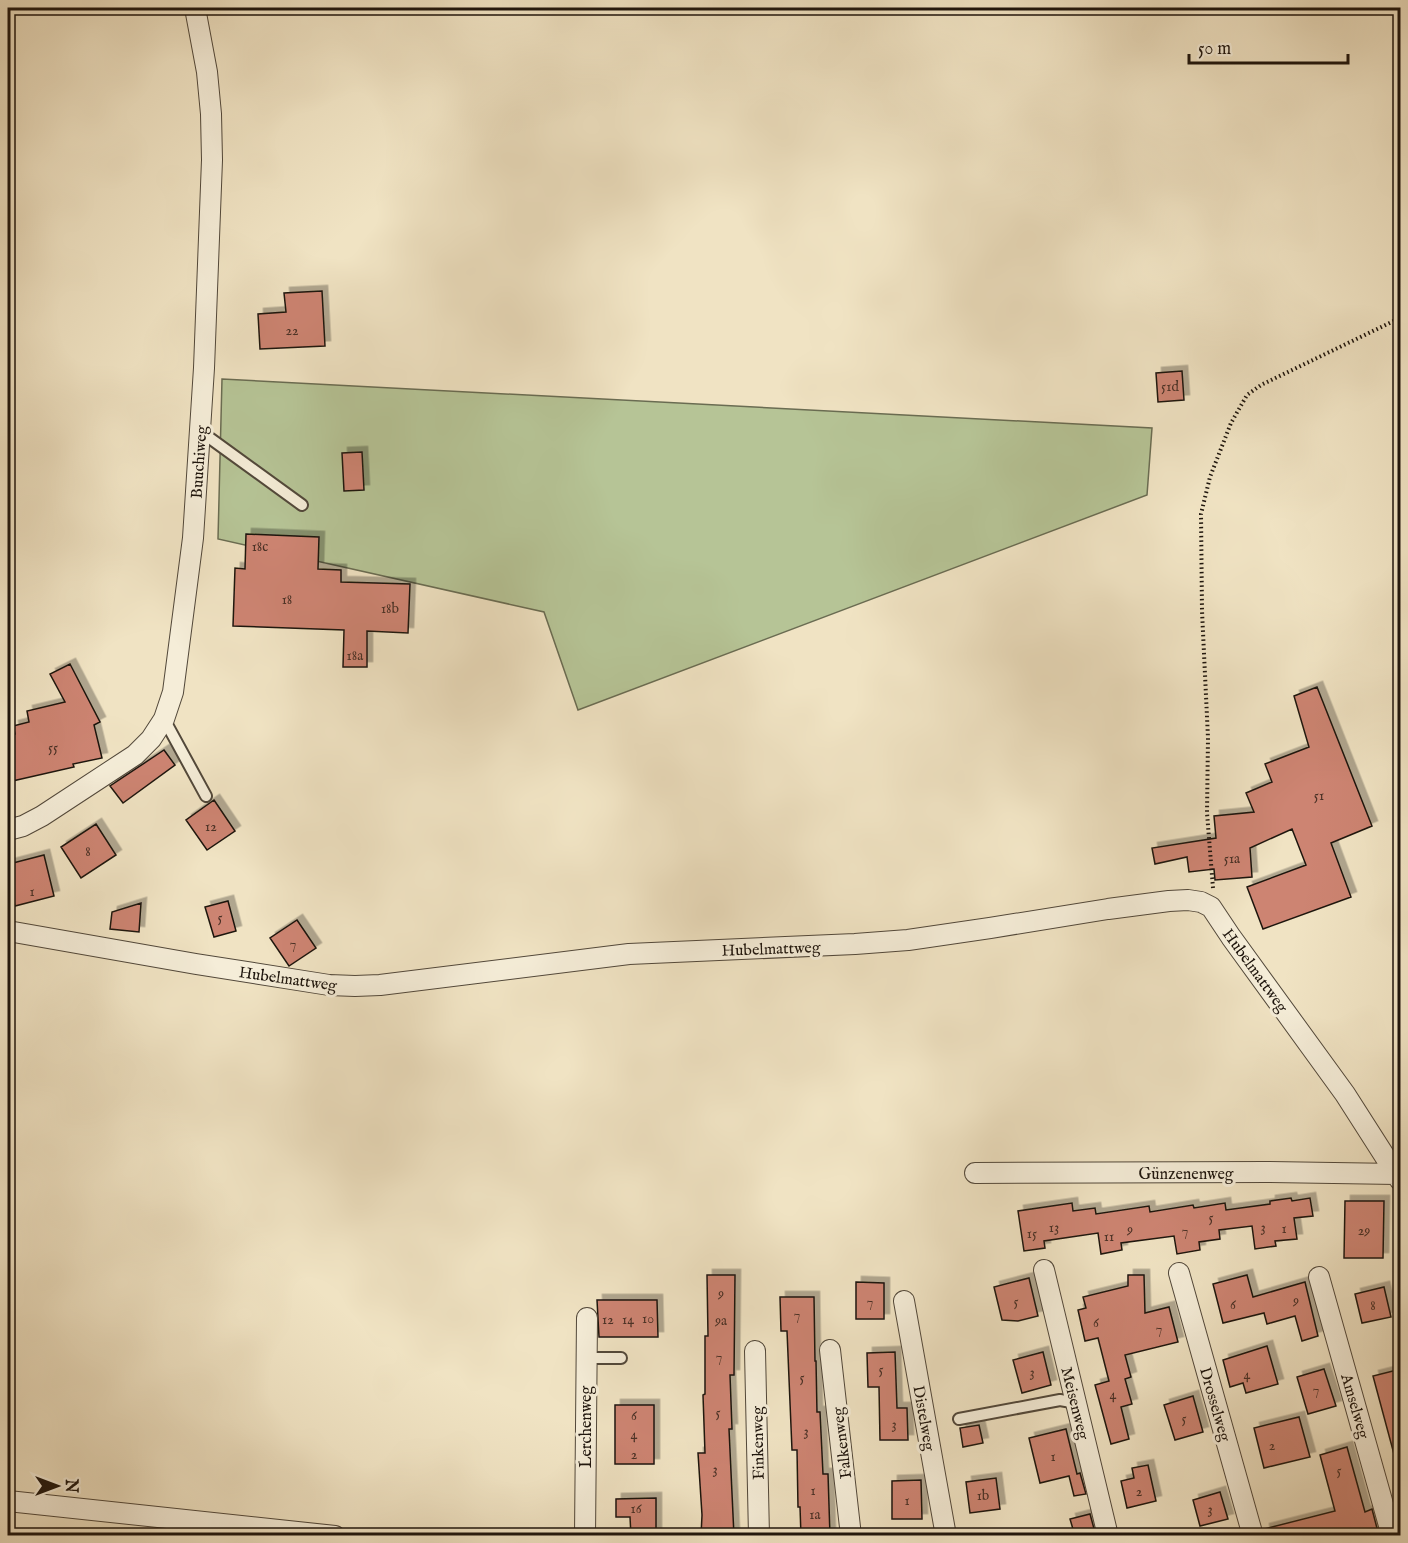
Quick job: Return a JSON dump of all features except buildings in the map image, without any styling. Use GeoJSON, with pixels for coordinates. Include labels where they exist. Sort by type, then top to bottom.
{"type":"FeatureCollection","features":[{"type":"Feature","properties":{"kind":"street","name":"Buuchiweg"},"geometry":{"type":"LineString","coordinates":[[8,830],[42,816],[135,755],[151,739],[164,719],[173,692],[193,538],[204,368],[212,160],[212,125],[207,72],[195,8]]}},
{"type":"Feature","properties":{"kind":"street","name":"Hubelmattweg"},"geometry":{"type":"LineString","coordinates":[[8,931],[207,966],[329,985],[355,986],[380,985],[629,954],[908,940],[1168,901],[1201,902],[1211,907],[1345,1094],[1399,1177]]}},
{"type":"Feature","properties":{"kind":"street","name":"Günzenenweg"},"geometry":{"type":"LineString","coordinates":[[975,1173],[1268,1172],[1399,1177]]}},
{"type":"Feature","properties":{"kind":"street","name":"Meisenweg"},"geometry":{"type":"LineString","coordinates":[[1044,1270],[1108,1536]]}},
{"type":"Feature","properties":{"kind":"street","name":"Drosselweg"},"geometry":{"type":"LineString","coordinates":[[1179,1273],[1253,1536]]}},
{"type":"Feature","properties":{"kind":"street","name":"Amselweg"},"geometry":{"type":"LineString","coordinates":[[1319,1277],[1392,1536]]}},
{"type":"Feature","properties":{"kind":"street","name":"Distelweg"},"geometry":{"type":"LineString","coordinates":[[904,1302],[946,1536]]}},
{"type":"Feature","properties":{"kind":"street","name":"Lerchenweg"},"geometry":{"type":"LineString","coordinates":[[585,1536],[587,1317]]}},
{"type":"Feature","properties":{"kind":"street","name":"Falkenweg"},"geometry":{"type":"LineString","coordinates":[[830,1350],[851,1536]]}},
{"type":"Feature","properties":{"kind":"street","name":"Finkenweg"},"geometry":{"type":"LineString","coordinates":[[755,1351],[759,1536]]}},
{"type":"Feature","properties":{"kind":"street"},"geometry":{"type":"LineString","coordinates":[[8,1501],[334,1536]]}},
{"type":"Feature","properties":{"kind":"lane"},"geometry":{"type":"LineString","coordinates":[[200,431],[302,505]]}},
{"type":"Feature","properties":{"kind":"lane"},"geometry":{"type":"LineString","coordinates":[[164,719],[206,796]]}},
{"type":"Feature","properties":{"kind":"lane"},"geometry":{"type":"LineString","coordinates":[[586,1358],[621,1358]]}},
{"type":"Feature","properties":{"kind":"lane"},"geometry":{"type":"LineString","coordinates":[[959,1419],[1060,1400],[1077,1402]]}},
{"type":"Feature","properties":{"kind":"path"},"geometry":{"type":"LineString","coordinates":[[1211,907],[1214,896],[1207,813],[1208,738],[1202,611],[1201,514],[1210,477],[1232,423],[1247,395],[1261,385],[1401,318]]}},
{"type":"Feature","properties":{"kind":"green space"},"geometry":{"type":"Polygon","coordinates":[[[222,379],[1152,428],[1147,495],[578,710],[544,612],[218,539],[222,379]]]}}]}
